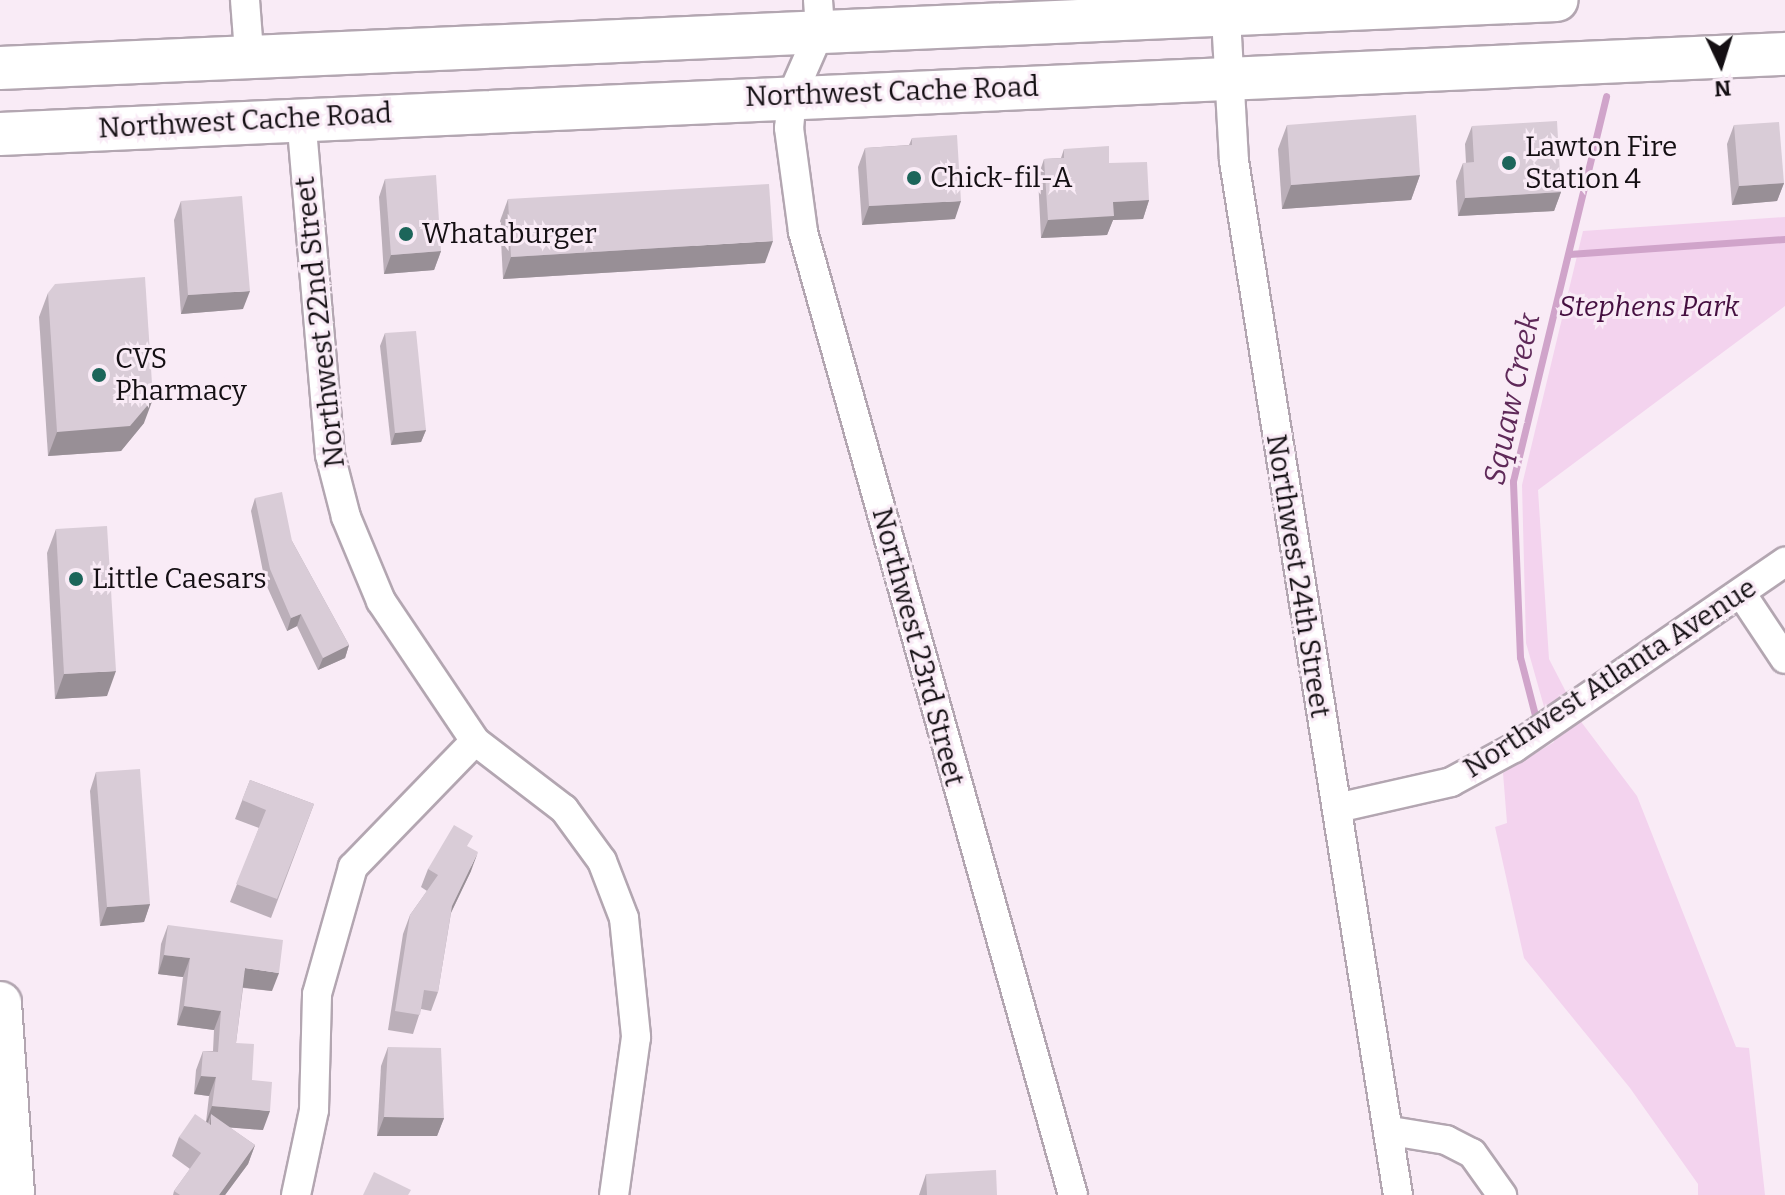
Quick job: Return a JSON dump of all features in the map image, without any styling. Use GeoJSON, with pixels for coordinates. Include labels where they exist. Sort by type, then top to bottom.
{"type":"FeatureCollection","features":[{"type":"Feature","properties":{"kind":"main road"},"geometry":{"type":"LineString","coordinates":[[0,68],[819,15],[1226,18],[1557,0]]}},
{"type":"Feature","properties":{"kind":"main road","name":"Northwest Cache Road"},"geometry":{"type":"LineString","coordinates":[[0,134],[301,117],[792,95],[1225,81],[1785,54]]}},
{"type":"Feature","properties":{"kind":"main road"},"geometry":{"type":"LineString","coordinates":[[0,1003],[13,1195]]}},
{"type":"Feature","properties":{"kind":"street"},"geometry":{"type":"LineString","coordinates":[[245,0],[249,52]]}},
{"type":"Feature","properties":{"kind":"street"},"geometry":{"type":"LineString","coordinates":[[792,95],[819,15]]}},
{"type":"Feature","properties":{"kind":"street","name":"Northwest 24th Street"},"geometry":{"type":"LineString","coordinates":[[1226,18],[1225,81],[1337,808],[1391,1131],[1398,1195]]}},
{"type":"Feature","properties":{"kind":"street","name":"Northwest 23rd Street"},"geometry":{"type":"LineString","coordinates":[[792,95],[791,166],[803,232],[1073,1195]]}},
{"type":"Feature","properties":{"kind":"street","name":"Northwest 22nd Street"},"geometry":{"type":"LineString","coordinates":[[301,117],[330,455],[346,517],[381,601],[475,741],[564,809],[602,861],[624,918],[636,1037],[614,1195]]}},
{"type":"Feature","properties":{"kind":"street","name":"Northwest Atlanta Avenue"},"geometry":{"type":"LineString","coordinates":[[1337,808],[1451,782],[1514,748],[1785,562]]}},
{"type":"Feature","properties":{"kind":"street"},"geometry":{"type":"LineString","coordinates":[[1741,593],[1785,659]]}},
{"type":"Feature","properties":{"kind":"street"},"geometry":{"type":"LineString","coordinates":[[296,1195],[314,1110],[317,994],[353,867],[475,741]]}},
{"type":"Feature","properties":{"kind":"street"},"geometry":{"type":"LineString","coordinates":[[1391,1131],[1446,1140],[1472,1153],[1502,1195]]}},
{"type":"Feature","properties":{"kind":"green space","name":"Stephens Park"},"geometry":{"type":"Polygon","coordinates":[[[1785,217],[1785,306],[1538,490],[1549,659],[1582,723],[1637,796],[1736,1047],[1749,1048],[1765,1195],[1698,1195],[1698,1184],[1630,1088],[1524,958],[1495,827],[1507,823],[1503,773],[1554,742],[1526,643],[1522,485],[1583,231],[1785,217]]]}},
{"type":"Feature","properties":{"kind":"building"},"geometry":{"type":"Polygon","coordinates":[[[1416,115],[1420,175],[1291,185],[1287,125],[1416,115]]]}},
{"type":"Feature","properties":{"kind":"building","name":"Lawton Fire Station 4"},"geometry":{"type":"Polygon","coordinates":[[[1557,121],[1561,192],[1465,198],[1463,163],[1474,162],[1472,126],[1557,121]]]}},
{"type":"Feature","properties":{"kind":"building"},"geometry":{"type":"Polygon","coordinates":[[[1779,122],[1784,183],[1739,186],[1734,125],[1779,122]]]}},
{"type":"Feature","properties":{"kind":"building"},"geometry":{"type":"Polygon","coordinates":[[[957,135],[961,201],[869,206],[865,148],[912,145],[912,138],[957,135]]]}},
{"type":"Feature","properties":{"kind":"building"},"geometry":{"type":"Polygon","coordinates":[[[1109,146],[1109,163],[1147,162],[1149,200],[1113,202],[1114,216],[1048,220],[1044,159],[1064,158],[1064,149],[1109,146]]]}},
{"type":"Feature","properties":{"kind":"building","name":"Whataburger"},"geometry":{"type":"Polygon","coordinates":[[[436,175],[441,251],[391,255],[385,179],[436,175]]]}},
{"type":"Feature","properties":{"kind":"building"},"geometry":{"type":"Polygon","coordinates":[[[769,184],[773,241],[511,257],[508,199],[769,184]]]}},
{"type":"Feature","properties":{"kind":"building"},"geometry":{"type":"Polygon","coordinates":[[[242,196],[250,291],[188,295],[181,201],[242,196]]]}},
{"type":"Feature","properties":{"kind":"building"},"geometry":{"type":"Polygon","coordinates":[[[145,277],[153,399],[130,426],[57,432],[48,293],[55,284],[145,277]]]}},
{"type":"Feature","properties":{"kind":"building"},"geometry":{"type":"Polygon","coordinates":[[[416,331],[426,430],[395,433],[385,333],[416,331]]]}},
{"type":"Feature","properties":{"kind":"building"},"geometry":{"type":"Polygon","coordinates":[[[282,492],[292,541],[349,645],[323,658],[301,614],[291,618],[270,569],[255,498],[282,492]]]}},
{"type":"Feature","properties":{"kind":"building"},"geometry":{"type":"Polygon","coordinates":[[[107,526],[116,671],[64,674],[56,529],[107,526]]]}},
{"type":"Feature","properties":{"kind":"building"},"geometry":{"type":"Polygon","coordinates":[[[140,769],[150,904],[107,907],[96,772],[140,769]]]}},
{"type":"Feature","properties":{"kind":"building"},"geometry":{"type":"Polygon","coordinates":[[[250,780],[314,804],[277,899],[236,884],[266,810],[242,800],[250,780]]]}},
{"type":"Feature","properties":{"kind":"building"},"geometry":{"type":"Polygon","coordinates":[[[454,825],[473,836],[467,846],[478,852],[452,906],[438,992],[424,990],[420,1015],[395,1011],[410,915],[438,875],[428,869],[454,825]]]}},
{"type":"Feature","properties":{"kind":"building"},"geometry":{"type":"Polygon","coordinates":[[[168,925],[283,940],[279,973],[245,968],[236,1043],[254,1044],[252,1080],[272,1082],[270,1111],[212,1106],[216,1077],[201,1076],[203,1051],[218,1052],[221,1011],[184,1006],[190,958],[164,955],[168,925]]]}},
{"type":"Feature","properties":{"kind":"building"},"geometry":{"type":"Polygon","coordinates":[[[388,1047],[441,1048],[444,1118],[384,1117],[388,1047]]]}},
{"type":"Feature","properties":{"kind":"building"},"geometry":{"type":"Polygon","coordinates":[[[195,1114],[211,1125],[211,1114],[255,1145],[219,1195],[180,1195],[174,1191],[201,1153],[179,1137],[195,1114]]]}},
{"type":"Feature","properties":{"kind":"building"},"geometry":{"type":"Polygon","coordinates":[[[996,1170],[997,1195],[927,1195],[926,1174],[996,1170]]]}},
{"type":"Feature","properties":{"kind":"building"},"geometry":{"type":"Polygon","coordinates":[[[374,1172],[411,1190],[408,1195],[363,1195],[374,1172]]]}},
{"type":"Feature","properties":{"kind":"waterway","name":"Squaw Creek"},"geometry":{"type":"LineString","coordinates":[[1535,715],[1520,657],[1513,481],[1606,96]]}},
{"type":"Feature","properties":{"kind":"waterway"},"geometry":{"type":"LineString","coordinates":[[1569,254],[1785,239]]}},
{"type":"Feature","properties":{"kind":"place","name":"Lawton Fire Station 4"},"geometry":{"type":"Point","coordinates":[1509,163]}},
{"type":"Feature","properties":{"kind":"place","name":"Chick-fil-A"},"geometry":{"type":"Point","coordinates":[914,178]}},
{"type":"Feature","properties":{"kind":"place","name":"Whataburger"},"geometry":{"type":"Point","coordinates":[406,234]}},
{"type":"Feature","properties":{"kind":"place","name":"CVS Pharmacy"},"geometry":{"type":"Point","coordinates":[99,375]}},
{"type":"Feature","properties":{"kind":"place","name":"Little Caesars"},"geometry":{"type":"Point","coordinates":[76,579]}}]}
